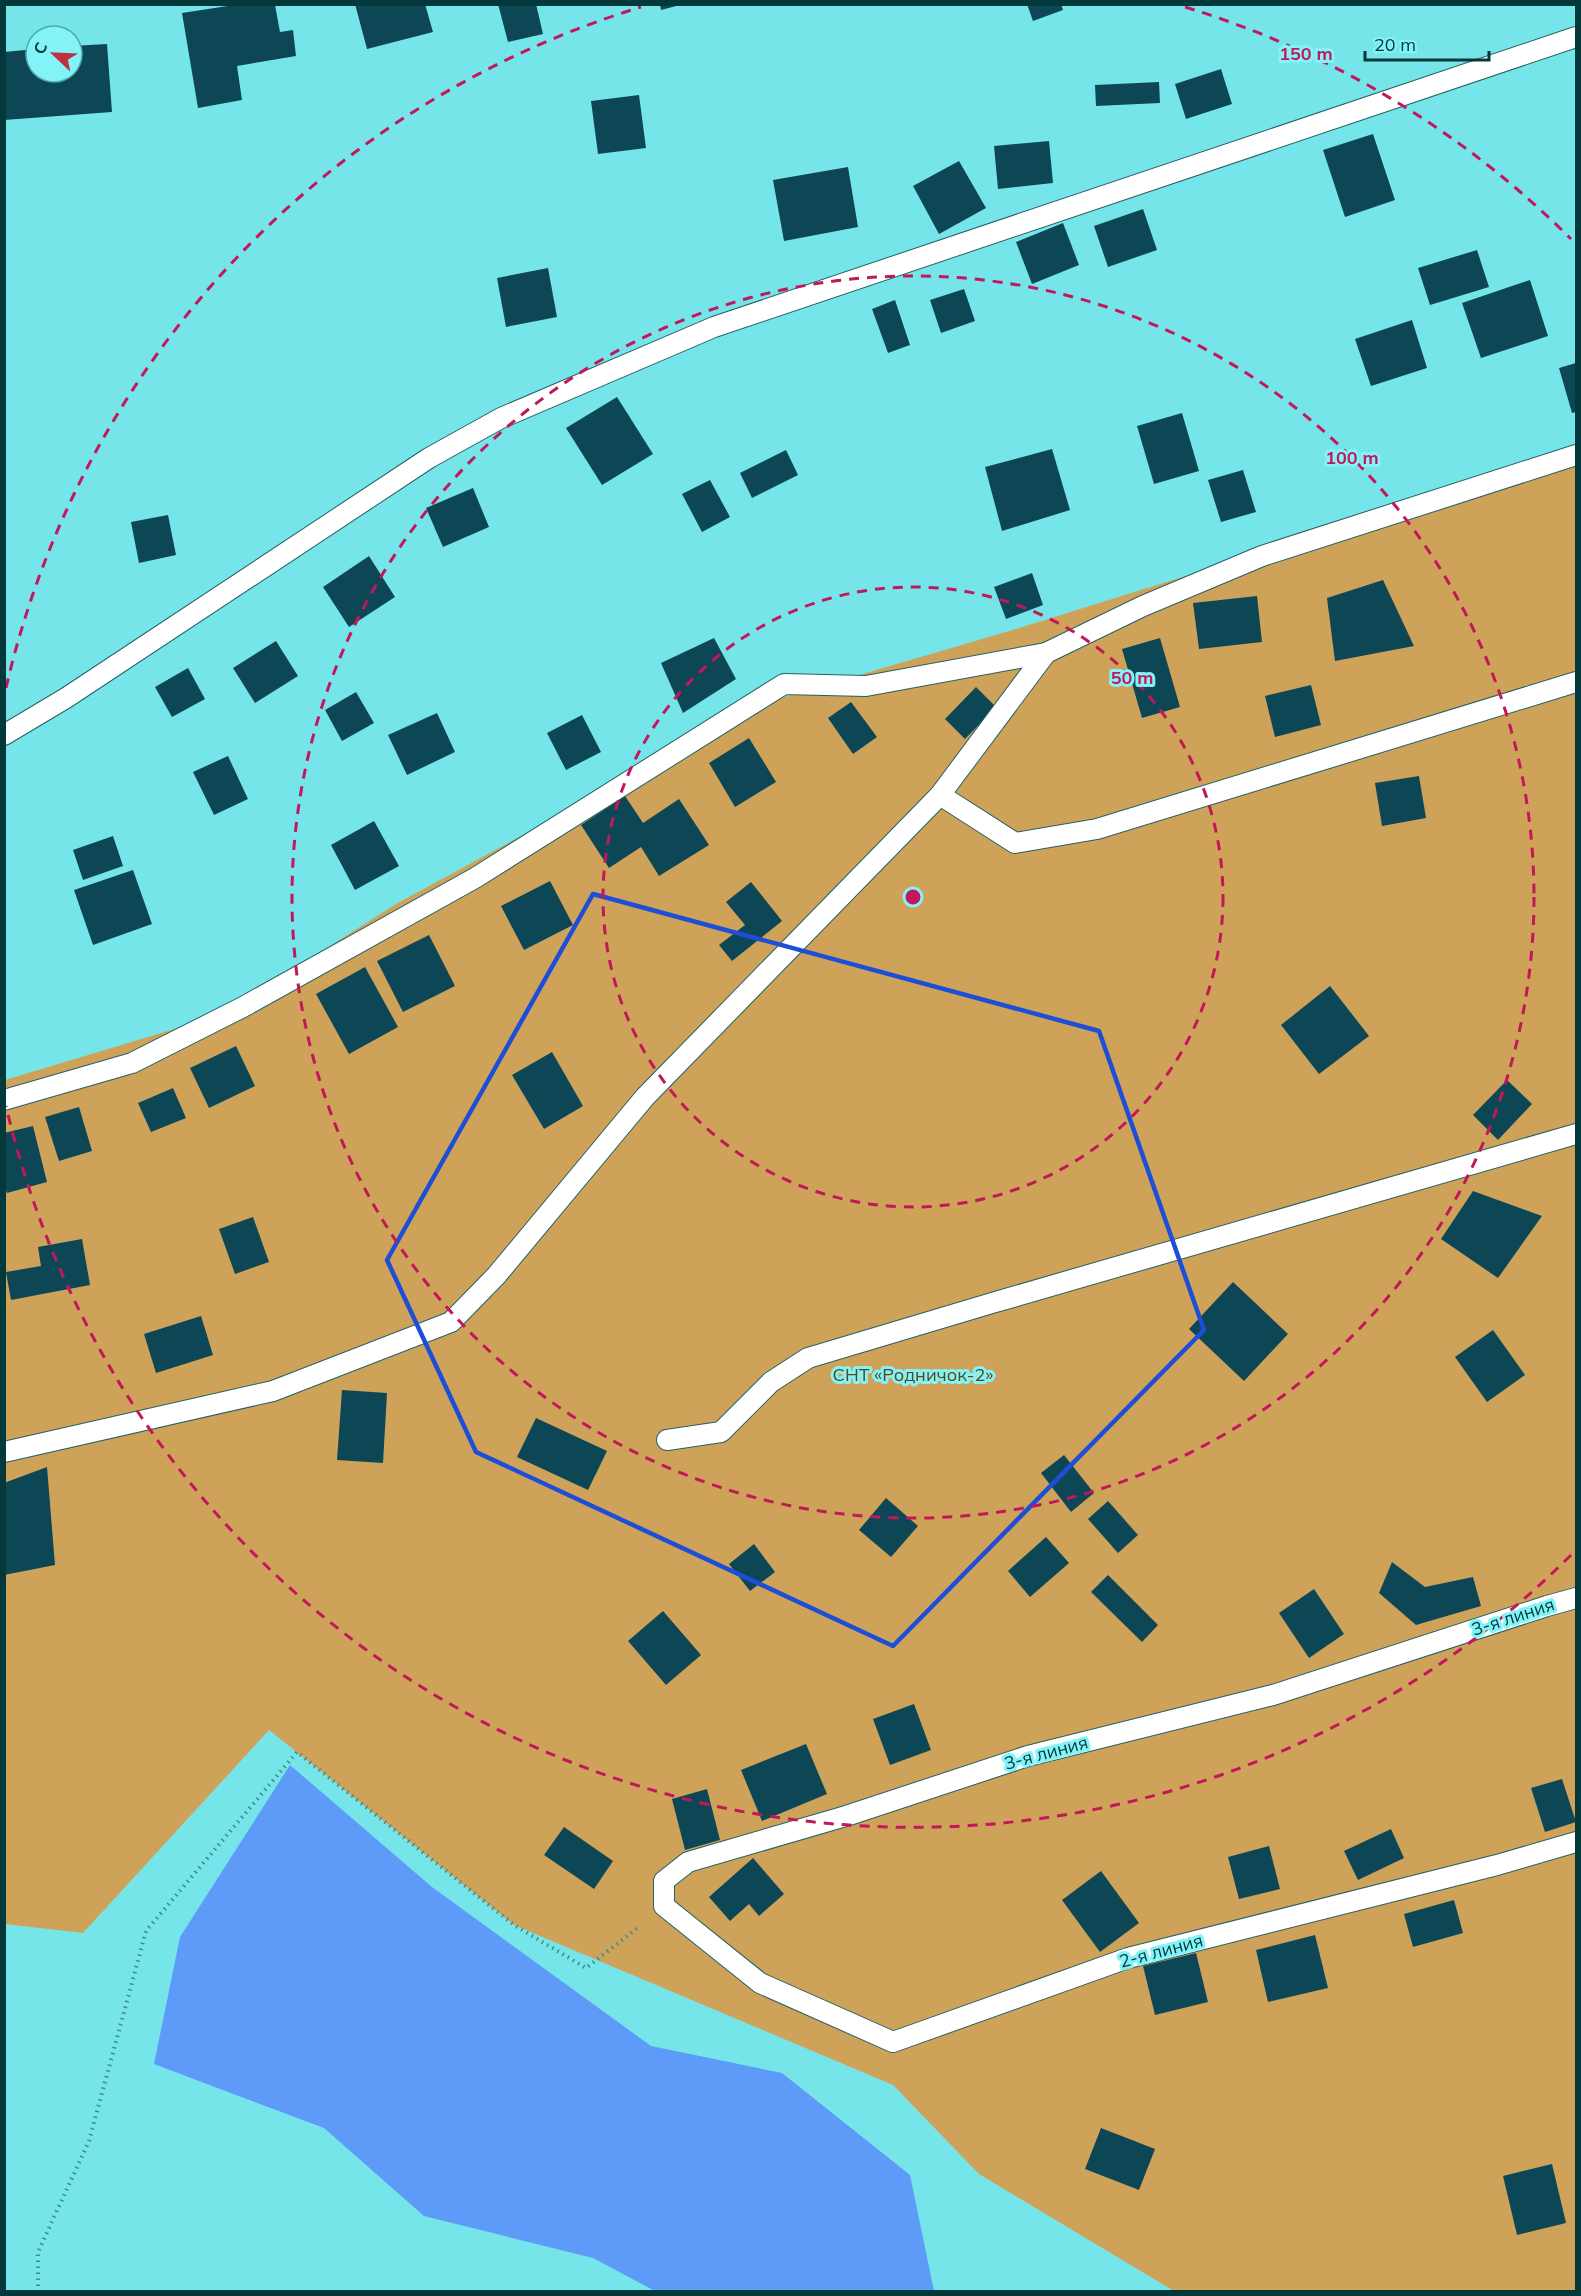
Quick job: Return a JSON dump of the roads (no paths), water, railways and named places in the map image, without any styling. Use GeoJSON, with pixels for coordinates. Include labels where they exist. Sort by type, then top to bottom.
{"type":"FeatureCollection","features":[{"type":"Feature","properties":{"kind":"lane"},"geometry":{"type":"LineString","coordinates":[[4,735],[76,692],[429,458],[501,418],[714,327],[1576,37]]}},
{"type":"Feature","properties":{"kind":"lane"},"geometry":{"type":"LineString","coordinates":[[4,1100],[132,1064],[243,1007],[475,878],[784,684],[866,686],[1046,653],[1143,606],[1262,556],[1576,455]]}},
{"type":"Feature","properties":{"kind":"lane"},"geometry":{"type":"LineString","coordinates":[[4,1452],[273,1391],[451,1322],[496,1276],[645,1096],[940,795],[1046,653]]}},
{"type":"Feature","properties":{"kind":"lane"},"geometry":{"type":"LineString","coordinates":[[940,795],[1015,843],[1085,831],[1576,682]]}},
{"type":"Feature","properties":{"kind":"lane"},"geometry":{"type":"LineString","coordinates":[[667,1440],[721,1432],[771,1382],[808,1358],[1576,1134]]}},
{"type":"Feature","properties":{"kind":"lane","name":"3-я линия"},"geometry":{"type":"LineString","coordinates":[[760,1983],[664,1906],[664,1881],[688,1862],[846,1816],[1028,1756],[1273,1695],[1576,1598]]}},
{"type":"Feature","properties":{"kind":"lane","name":"2-я линия"},"geometry":{"type":"LineString","coordinates":[[760,1983],[893,2043],[1128,1958],[1497,1865],[1576,1842]]}},
{"type":"Feature","properties":{"kind":"water"},"geometry":{"type":"Polygon","coordinates":[[[290,1765],[432,1887],[651,2046],[782,2073],[910,2175],[934,2291],[655,2291],[593,2258],[424,2216],[324,2128],[154,2064],[180,1937],[290,1765]]]}},
{"type":"Feature","properties":{"kind":"park label","name":"СНТ «Родничок-2»"},"geometry":{"type":"Point","coordinates":[913,1375]}}]}
